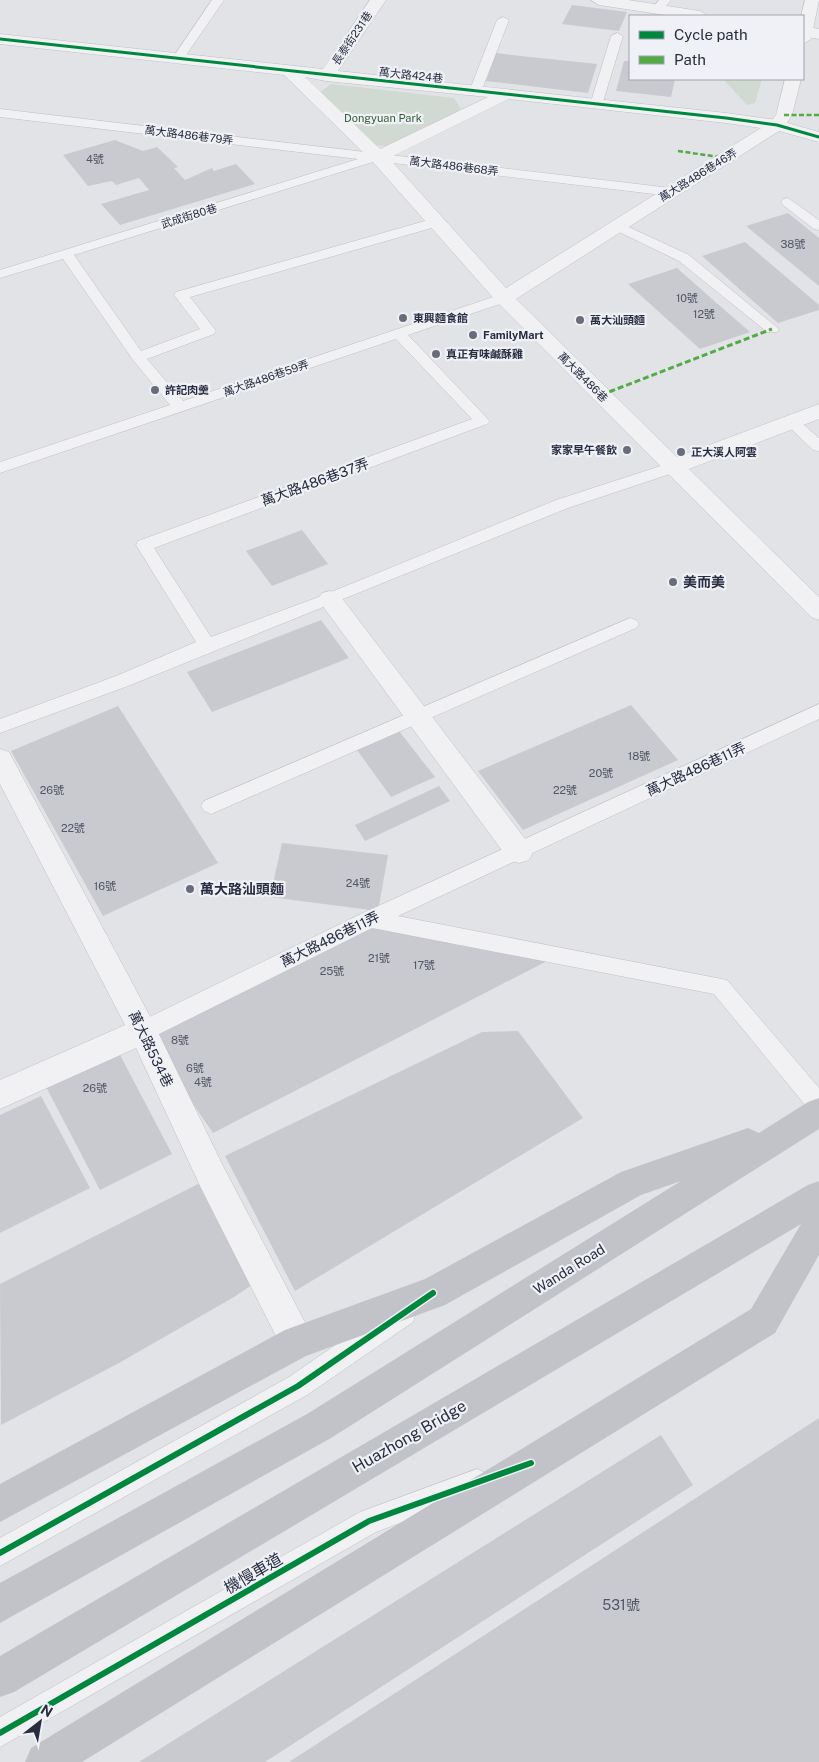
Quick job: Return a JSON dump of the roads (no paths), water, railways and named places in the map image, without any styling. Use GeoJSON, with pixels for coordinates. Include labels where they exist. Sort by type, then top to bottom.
{"type":"FeatureCollection","features":[{"type":"Feature","properties":{"kind":"main road"},"geometry":{"type":"LineString","coordinates":[[0,1504],[297,1342],[433,1293],[632,1183],[805,1120]]}},
{"type":"Feature","properties":{"kind":"main road","name":"Wanda Road"},"geometry":{"type":"LineString","coordinates":[[0,1604],[319,1426],[805,1120]]}},
{"type":"Feature","properties":{"kind":"main road","name":"Huazhong Bridge"},"geometry":{"type":"LineString","coordinates":[[0,1678],[819,1196]]}},
{"type":"Feature","properties":{"kind":"main road"},"geometry":{"type":"LineString","coordinates":[[45,1762],[763,1320],[819,1224]]}},
{"type":"Feature","properties":{"kind":"street","name":"長泰街231巷"},"geometry":{"type":"LineString","coordinates":[[326,76],[378,0]]}},
{"type":"Feature","properties":{"kind":"street"},"geometry":{"type":"LineString","coordinates":[[599,0],[661,5],[696,15]]}},
{"type":"Feature","properties":{"kind":"street"},"geometry":{"type":"LineString","coordinates":[[807,34],[812,0]]}},
{"type":"Feature","properties":{"kind":"street","name":"萬大路424巷"},"geometry":{"type":"LineString","coordinates":[[0,39],[777,126],[819,137]]}},
{"type":"Feature","properties":{"kind":"street","name":"萬大路486巷"},"geometry":{"type":"LineString","coordinates":[[290,72],[378,157],[504,298],[819,611]]}},
{"type":"Feature","properties":{"kind":"street"},"geometry":{"type":"LineString","coordinates":[[777,126],[784,115],[793,80]]}},
{"type":"Feature","properties":{"kind":"street","name":"萬大路486巷68弄"},"geometry":{"type":"LineString","coordinates":[[378,157],[504,95]]}},
{"type":"Feature","properties":{"kind":"street","name":"萬大路486巷46弄"},"geometry":{"type":"LineString","coordinates":[[504,298],[777,126]]}},
{"type":"Feature","properties":{"kind":"street"},"geometry":{"type":"LineString","coordinates":[[673,467],[819,411]]}},
{"type":"Feature","properties":{"kind":"street"},"geometry":{"type":"LineString","coordinates":[[330,599],[519,852]]}},
{"type":"Feature","properties":{"kind":"street","name":"萬大路534巷"},"geometry":{"type":"LineString","coordinates":[[0,759],[143,1031],[212,1177],[297,1342]]}},
{"type":"Feature","properties":{"kind":"street"},"geometry":{"type":"LineString","coordinates":[[0,1095],[143,1031]]}},
{"type":"Feature","properties":{"kind":"lane"},"geometry":{"type":"LineString","coordinates":[[178,60],[218,0]]}},
{"type":"Feature","properties":{"kind":"lane"},"geometry":{"type":"LineString","coordinates":[[475,92],[503,20]]}},
{"type":"Feature","properties":{"kind":"lane"},"geometry":{"type":"LineString","coordinates":[[596,105],[617,36]]}},
{"type":"Feature","properties":{"kind":"lane","name":"萬大路486巷79弄"},"geometry":{"type":"LineString","coordinates":[[0,113],[378,157]]}},
{"type":"Feature","properties":{"kind":"lane","name":"萬大路486巷68弄"},"geometry":{"type":"LineString","coordinates":[[378,157],[671,192]]}},
{"type":"Feature","properties":{"kind":"lane","name":"武成街80巷"},"geometry":{"type":"LineString","coordinates":[[0,274],[378,157]]}},
{"type":"Feature","properties":{"kind":"lane"},"geometry":{"type":"LineString","coordinates":[[788,202],[819,226]]}},
{"type":"Feature","properties":{"kind":"lane"},"geometry":{"type":"LineString","coordinates":[[138,357],[209,331],[180,295],[437,222]]}},
{"type":"Feature","properties":{"kind":"lane"},"geometry":{"type":"LineString","coordinates":[[618,226],[684,258],[772,329]]}},
{"type":"Feature","properties":{"kind":"lane"},"geometry":{"type":"LineString","coordinates":[[66,254],[138,357],[180,407]]}},
{"type":"Feature","properties":{"kind":"lane","name":"萬大路486巷59弄"},"geometry":{"type":"LineString","coordinates":[[0,468],[504,298]]}},
{"type":"Feature","properties":{"kind":"lane","name":"萬大路486巷37弄"},"geometry":{"type":"LineString","coordinates":[[207,645],[144,545],[482,421],[398,334]]}},
{"type":"Feature","properties":{"kind":"lane"},"geometry":{"type":"LineString","coordinates":[[792,422],[819,446]]}},
{"type":"Feature","properties":{"kind":"lane"},"geometry":{"type":"LineString","coordinates":[[0,726],[122,681],[207,645],[330,599],[562,504],[673,467]]}},
{"type":"Feature","properties":{"kind":"lane"},"geometry":{"type":"LineString","coordinates":[[211,806],[630,624]]}},
{"type":"Feature","properties":{"kind":"lane","name":"萬大路486巷11弄"},"geometry":{"type":"LineString","coordinates":[[143,1031],[370,919],[519,852],[819,711]]}},
{"type":"Feature","properties":{"kind":"lane"},"geometry":{"type":"LineString","coordinates":[[370,919],[720,986],[819,1104]]}},
{"type":"Feature","properties":{"kind":"lane"},"geometry":{"type":"LineString","coordinates":[[0,1553],[298,1386],[433,1293]]}},
{"type":"Feature","properties":{"kind":"lane","name":"機慢車道"},"geometry":{"type":"LineString","coordinates":[[0,1733],[369,1521],[531,1463]]}},
{"type":"Feature","properties":{"kind":"place","name":"東興麵食館"},"geometry":{"type":"Point","coordinates":[403,318]}},
{"type":"Feature","properties":{"kind":"place","name":"萬大汕頭麵"},"geometry":{"type":"Point","coordinates":[580,320]}},
{"type":"Feature","properties":{"kind":"place","name":"FamilyMart"},"geometry":{"type":"Point","coordinates":[473,335]}},
{"type":"Feature","properties":{"kind":"place","name":"真正有味鹹酥雞"},"geometry":{"type":"Point","coordinates":[436,354]}},
{"type":"Feature","properties":{"kind":"place","name":"許記肉羹"},"geometry":{"type":"Point","coordinates":[155,390]}},
{"type":"Feature","properties":{"kind":"place","name":"家家早午餐飲"},"geometry":{"type":"Point","coordinates":[627,450]}},
{"type":"Feature","properties":{"kind":"place","name":"正大溪人阿雲"},"geometry":{"type":"Point","coordinates":[681,452]}},
{"type":"Feature","properties":{"kind":"place","name":"美而美"},"geometry":{"type":"Point","coordinates":[673,582]}},
{"type":"Feature","properties":{"kind":"place","name":"萬大路汕頭麵"},"geometry":{"type":"Point","coordinates":[190,889]}},
{"type":"Feature","properties":{"kind":"park label","name":"Dongyuan Park"},"geometry":{"type":"Point","coordinates":[383,118]}}]}
